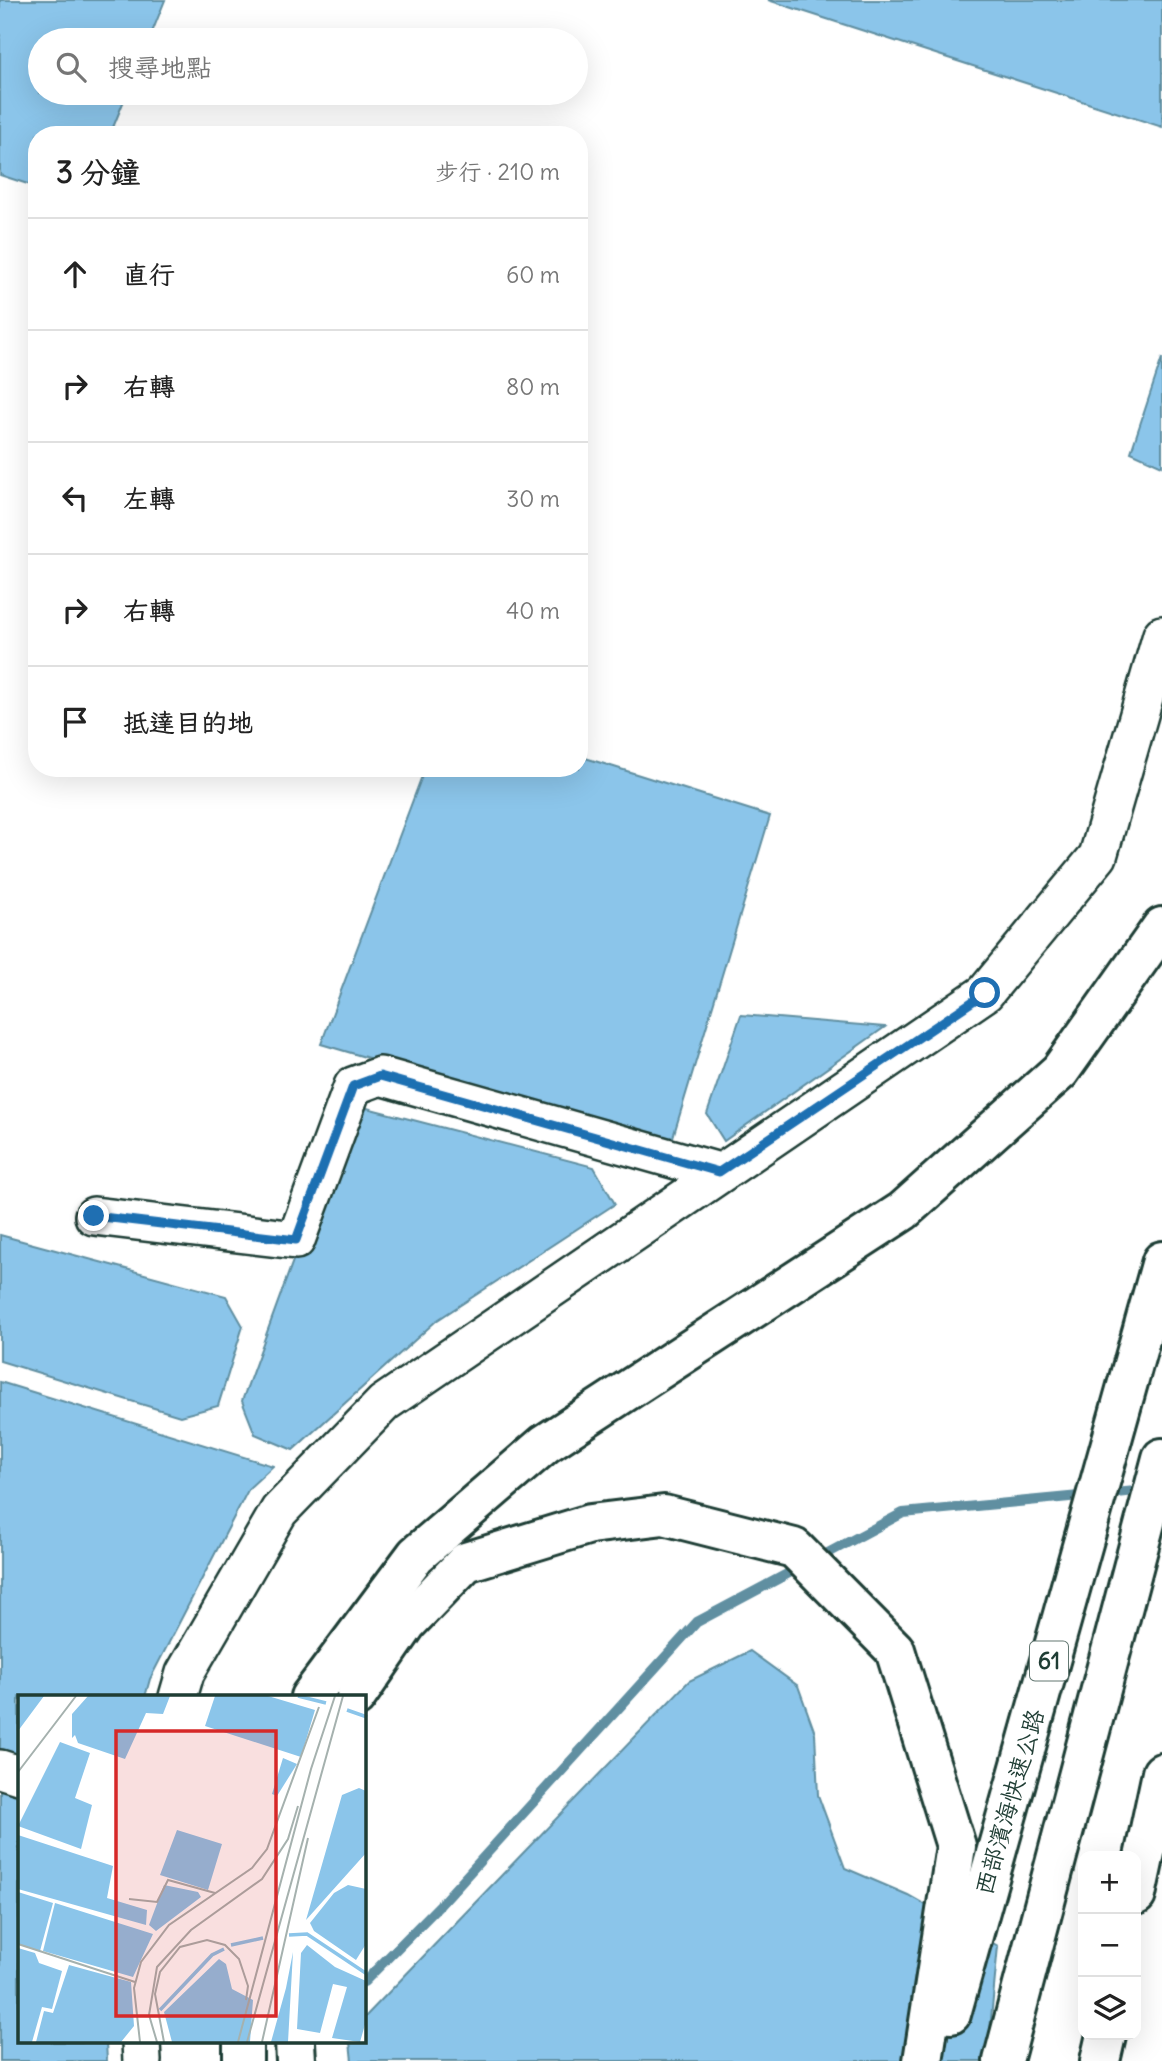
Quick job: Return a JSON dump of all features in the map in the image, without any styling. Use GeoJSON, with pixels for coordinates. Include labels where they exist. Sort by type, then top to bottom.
{"type":"FeatureCollection","features":[{"type":"Feature","properties":{"kind":"highway"},"geometry":{"type":"LineString","coordinates":[[311,1695],[416,1555],[545,1444],[903,1211],[1060,1071],[1162,927]]}},
{"type":"Feature","properties":{"kind":"highway","name":"西部濱海快速公路"},"geometry":{"type":"LineString","coordinates":[[938,2061],[1162,1261]]}},
{"type":"Feature","properties":{"kind":"highway","name":"61"},"geometry":{"type":"LineString","coordinates":[[1003,2061],[1162,1458]]}},
{"type":"Feature","properties":{"kind":"highway"},"geometry":{"type":"LineString","coordinates":[[357,1695],[407,1623],[466,1562],[590,1524],[664,1515],[794,1548],[895,1650],[956,1846],[923,2061]]}},
{"type":"Feature","properties":{"kind":"highway"},"geometry":{"type":"LineString","coordinates":[[1141,1872],[1162,1773]]}},
{"type":"Feature","properties":{"kind":"highway"},"geometry":{"type":"LineString","coordinates":[[1100,2061],[1105,2040]]}},
{"type":"Feature","properties":{"kind":"street"},"geometry":{"type":"LineString","coordinates":[[179,1695],[185,1673],[279,1511],[384,1403],[985,993],[1098,856],[1162,635]]}},
{"type":"Feature","properties":{"kind":"street"},"geometry":{"type":"LineString","coordinates":[[94,1216],[296,1240],[353,1086],[380,1076],[719,1172]]}},
{"type":"Feature","properties":{"kind":"street"},"geometry":{"type":"LineString","coordinates":[[0,1769],[18,1775]]}},
{"type":"Feature","properties":{"kind":"water"},"geometry":{"type":"Polygon","coordinates":[[[0,0],[165,0],[154,28],[28,28],[28,105],[122,105],[114,126],[28,126],[28,184],[0,175],[0,0]]]}},
{"type":"Feature","properties":{"kind":"water"},"geometry":{"type":"Polygon","coordinates":[[[768,0],[1162,0],[1162,127],[768,0]]]}},
{"type":"Feature","properties":{"kind":"water"},"geometry":{"type":"Polygon","coordinates":[[[1162,358],[1162,466],[1131,452],[1162,358]]]}},
{"type":"Feature","properties":{"kind":"water"},"geometry":{"type":"Polygon","coordinates":[[[588,759],[770,816],[670,1147],[321,1044],[422,777],[588,777],[588,759]]]}},
{"type":"Feature","properties":{"kind":"water"},"geometry":{"type":"Polygon","coordinates":[[[741,1015],[885,1027],[724,1141],[707,1114],[741,1015]]]}},
{"type":"Feature","properties":{"kind":"water"},"geometry":{"type":"Polygon","coordinates":[[[363,1107],[594,1167],[615,1204],[436,1321],[293,1450],[255,1434],[242,1401],[346,1115],[363,1107]]]}},
{"type":"Feature","properties":{"kind":"water"},"geometry":{"type":"Polygon","coordinates":[[[0,1235],[226,1296],[243,1326],[218,1406],[180,1416],[0,1361],[0,1235]]]}},
{"type":"Feature","properties":{"kind":"water"},"geometry":{"type":"Polygon","coordinates":[[[0,1382],[273,1466],[249,1488],[150,1679],[146,1695],[18,1695],[18,1762],[0,1757],[0,1382]]]}},
{"type":"Feature","properties":{"kind":"water"},"geometry":{"type":"Polygon","coordinates":[[[750,1651],[798,1686],[815,1733],[818,1795],[845,1868],[908,1895],[998,1946],[987,2061],[352,2061],[350,2044],[366,2044],[366,2016],[689,1681],[750,1651]]]}},
{"type":"Feature","properties":{"kind":"water"},"geometry":{"type":"Polygon","coordinates":[[[0,1789],[18,1794],[18,2044],[106,2044],[107,2061],[0,2061],[0,1789]]]}},
{"type":"Feature","properties":{"kind":"waterway"},"geometry":{"type":"LineString","coordinates":[[1106,1494],[1145,1490]]}},
{"type":"Feature","properties":{"kind":"waterway"},"geometry":{"type":"LineString","coordinates":[[828,1553],[903,1513],[1090,1495]]}},
{"type":"Feature","properties":{"kind":"waterway"},"geometry":{"type":"LineString","coordinates":[[366,1980],[440,1905],[697,1622],[789,1573]]}},
{"type":"Feature","properties":{"kind":"route"},"geometry":{"type":"LineString","coordinates":[[94,1216],[296,1240],[353,1086],[380,1076],[719,1172],[985,993]]}}]}
